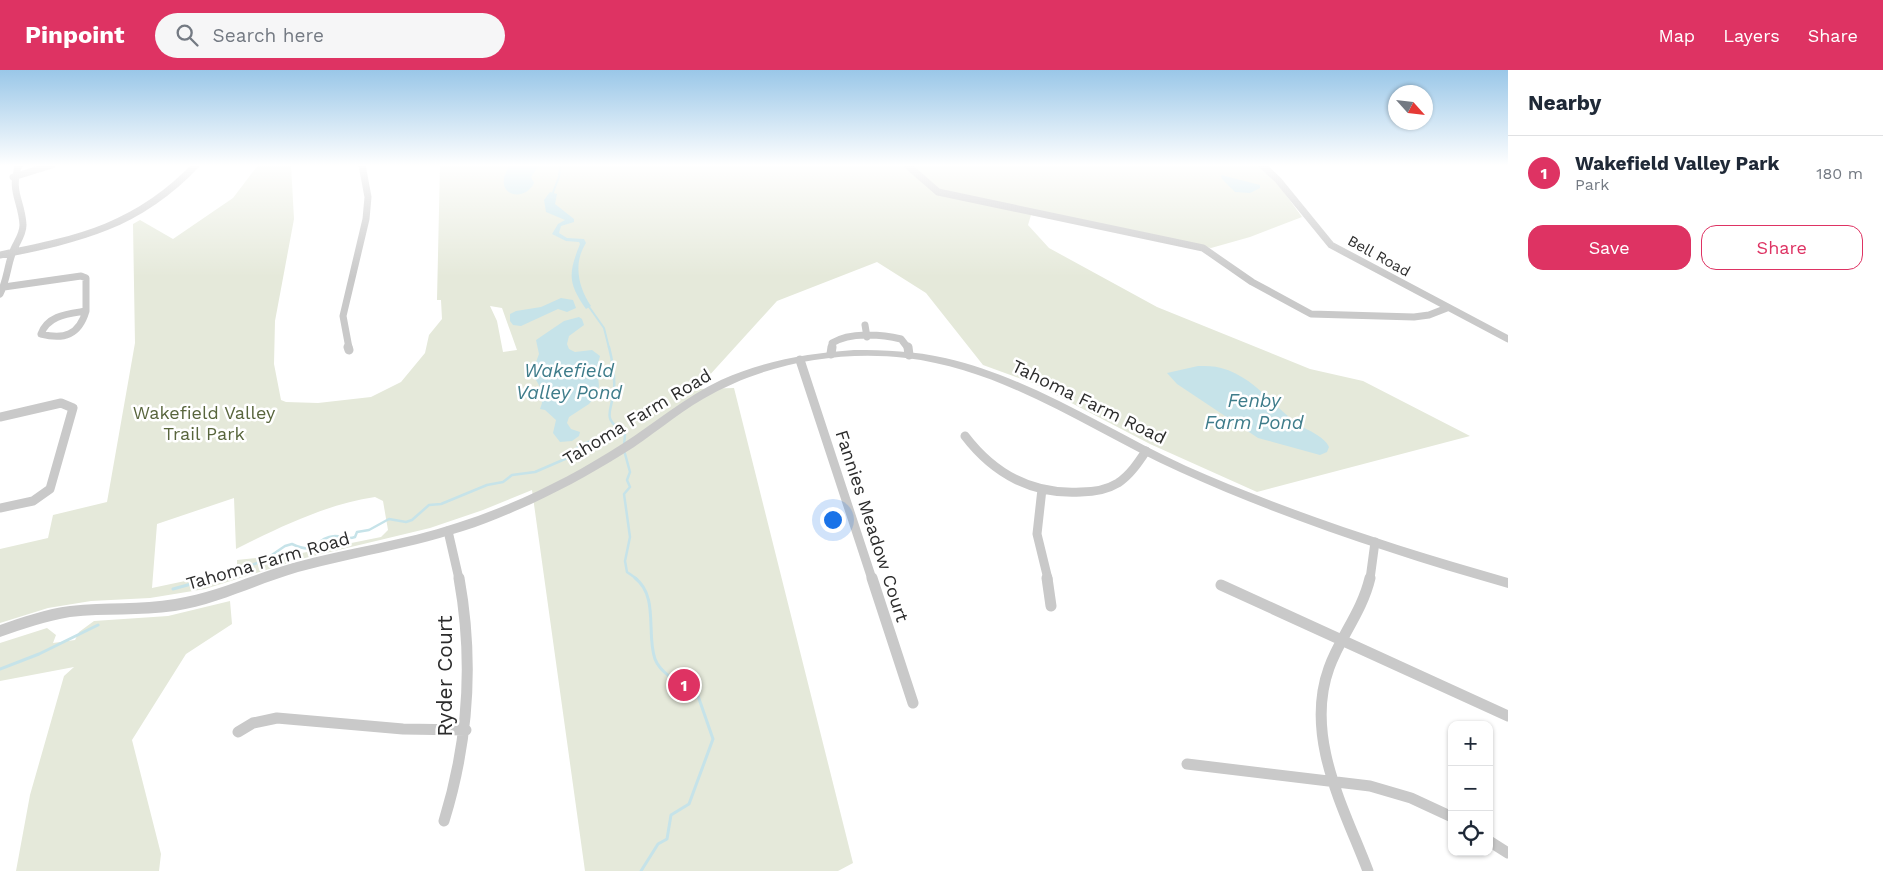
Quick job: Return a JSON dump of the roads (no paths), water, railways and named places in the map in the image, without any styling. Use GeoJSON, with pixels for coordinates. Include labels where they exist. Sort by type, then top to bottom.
{"type":"FeatureCollection","features":[{"type":"Feature","properties":{"kind":"street"},"geometry":{"type":"LineString","coordinates":[[2,291],[9,273],[12,253],[18,246],[23,225],[16,202]]}},
{"type":"Feature","properties":{"kind":"street"},"geometry":{"type":"LineString","coordinates":[[0,255],[84,236],[131,218],[155,202]]}},
{"type":"Feature","properties":{"kind":"street"},"geometry":{"type":"LineString","coordinates":[[349,350],[343,316],[366,219],[367,202]]}},
{"type":"Feature","properties":{"kind":"street"},"geometry":{"type":"LineString","coordinates":[[986,202],[1207,250],[1252,282],[1311,314],[1326,316],[1414,317],[1429,315],[1448,308]]}},
{"type":"Feature","properties":{"kind":"street","name":"Bell Road"},"geometry":{"type":"LineString","coordinates":[[1295,202],[1331,245],[1508,339]]}},
{"type":"Feature","properties":{"kind":"street"},"geometry":{"type":"LineString","coordinates":[[2,291],[81,276],[86,278],[86,310],[82,326],[75,334],[66,336],[41,334],[44,324],[49,319],[86,310]]}},
{"type":"Feature","properties":{"kind":"street"},"geometry":{"type":"LineString","coordinates":[[865,325],[867,337]]}},
{"type":"Feature","properties":{"kind":"street"},"geometry":{"type":"LineString","coordinates":[[831,354],[832,343],[836,339],[867,337],[901,339],[908,346],[909,355]]}},
{"type":"Feature","properties":{"kind":"street","name":"Tahoma Farm Road"},"geometry":{"type":"LineString","coordinates":[[0,631],[67,613],[150,608],[189,603],[292,569],[448,531],[504,511],[624,448],[705,392],[762,369],[831,354],[909,355],[958,365],[1006,379],[1032,390],[1146,451],[1264,503],[1375,542],[1508,583]]}},
{"type":"Feature","properties":{"kind":"street","name":"Fannies Meadow Court"},"geometry":{"type":"LineString","coordinates":[[800,360],[913,703]]}},
{"type":"Feature","properties":{"kind":"street"},"geometry":{"type":"LineString","coordinates":[[0,417],[61,403],[70,405],[73,408],[50,489],[33,501],[0,508]]}},
{"type":"Feature","properties":{"kind":"street"},"geometry":{"type":"LineString","coordinates":[[965,436],[977,452],[999,470],[1018,481],[1042,489],[1072,493],[1107,488],[1124,479],[1146,451]]}},
{"type":"Feature","properties":{"kind":"street"},"geometry":{"type":"LineString","coordinates":[[1042,489],[1038,514],[1038,539],[1051,585],[1051,606]]}},
{"type":"Feature","properties":{"kind":"street","name":"Ryder Court"},"geometry":{"type":"LineString","coordinates":[[444,821],[460,769],[468,700],[461,579],[448,531]]}},
{"type":"Feature","properties":{"kind":"street"},"geometry":{"type":"LineString","coordinates":[[1368,871],[1350,820],[1332,782],[1323,734],[1322,698],[1328,669],[1360,610],[1366,594],[1375,542]]}},
{"type":"Feature","properties":{"kind":"street"},"geometry":{"type":"LineString","coordinates":[[1221,585],[1508,716]]}},
{"type":"Feature","properties":{"kind":"street"},"geometry":{"type":"LineString","coordinates":[[238,732],[253,723],[277,718],[404,729],[466,730]]}},
{"type":"Feature","properties":{"kind":"street"},"geometry":{"type":"LineString","coordinates":[[1187,764],[1390,791],[1425,804],[1448,816]]}},
{"type":"Feature","properties":{"kind":"street"},"geometry":{"type":"LineString","coordinates":[[1493,844],[1508,853]]}},
{"type":"Feature","properties":{"kind":"water"},"geometry":{"type":"Polygon","coordinates":[[[544,202],[555,202],[574,219],[574,222],[561,226],[559,233],[567,238],[584,239],[586,243],[579,259],[578,267],[580,283],[591,306],[586,309],[576,292],[572,278],[573,263],[580,244],[579,242],[566,241],[552,234],[558,224],[565,220],[546,212],[544,202]]]}},
{"type":"Feature","properties":{"kind":"water"},"geometry":{"type":"Polygon","coordinates":[[[561,298],[573,300],[576,308],[567,312],[558,309],[521,326],[513,325],[510,321],[510,314],[516,311],[541,307],[561,298]]]}},
{"type":"Feature","properties":{"kind":"water","name":"Wakefield Valley Pond"},"geometry":{"type":"Polygon","coordinates":[[[579,317],[584,325],[569,336],[567,344],[569,349],[575,352],[592,350],[600,356],[597,367],[599,386],[597,394],[589,404],[569,417],[567,423],[571,429],[580,432],[579,436],[572,441],[560,442],[553,433],[556,420],[545,410],[540,409],[542,403],[540,387],[532,373],[539,354],[536,340],[564,321],[579,317]]]}},
{"type":"Feature","properties":{"kind":"water","name":"Fenby Farm Pond"},"geometry":{"type":"Polygon","coordinates":[[[1198,366],[1221,368],[1242,377],[1261,391],[1295,422],[1323,439],[1329,447],[1327,452],[1320,455],[1258,438],[1177,384],[1167,373],[1198,366]]]}},
{"type":"Feature","properties":{"kind":"waterway"},"geometry":{"type":"LineString","coordinates":[[587,304],[604,328],[609,348]]}},
{"type":"Feature","properties":{"kind":"waterway"},"geometry":{"type":"LineString","coordinates":[[609,347],[614,385],[609,415],[613,423],[625,435],[624,445]]}},
{"type":"Feature","properties":{"kind":"waterway"},"geometry":{"type":"LineString","coordinates":[[213,578],[263,561],[285,546],[292,544],[307,549],[312,548],[328,537],[355,537],[357,532],[369,530],[389,519],[406,522],[412,520],[429,505],[441,504],[487,485],[503,482],[512,475],[535,472],[572,456],[580,445],[604,437],[616,429]]}},
{"type":"Feature","properties":{"kind":"waterway"},"geometry":{"type":"LineString","coordinates":[[624,450],[630,472],[627,480],[630,487],[624,494],[630,537],[625,561],[627,572],[637,579]]}},
{"type":"Feature","properties":{"kind":"waterway"},"geometry":{"type":"LineString","coordinates":[[173,589],[213,578]]}},
{"type":"Feature","properties":{"kind":"waterway"},"geometry":{"type":"LineString","coordinates":[[635,578],[642,586],[650,605],[655,659],[667,675],[697,693],[713,739],[689,804],[671,815],[667,839],[658,844],[641,871]]}},
{"type":"Feature","properties":{"kind":"waterway"},"geometry":{"type":"LineString","coordinates":[[0,669],[39,654],[98,625]]}},
{"type":"Feature","properties":{"kind":"place","name":"Wakefield Valley Park"},"geometry":{"type":"Point","coordinates":[684,685]}},
{"type":"Feature","properties":{"kind":"park label","name":"Wakefield Valley Trail Park"},"geometry":{"type":"Point","coordinates":[204,423]}}]}
